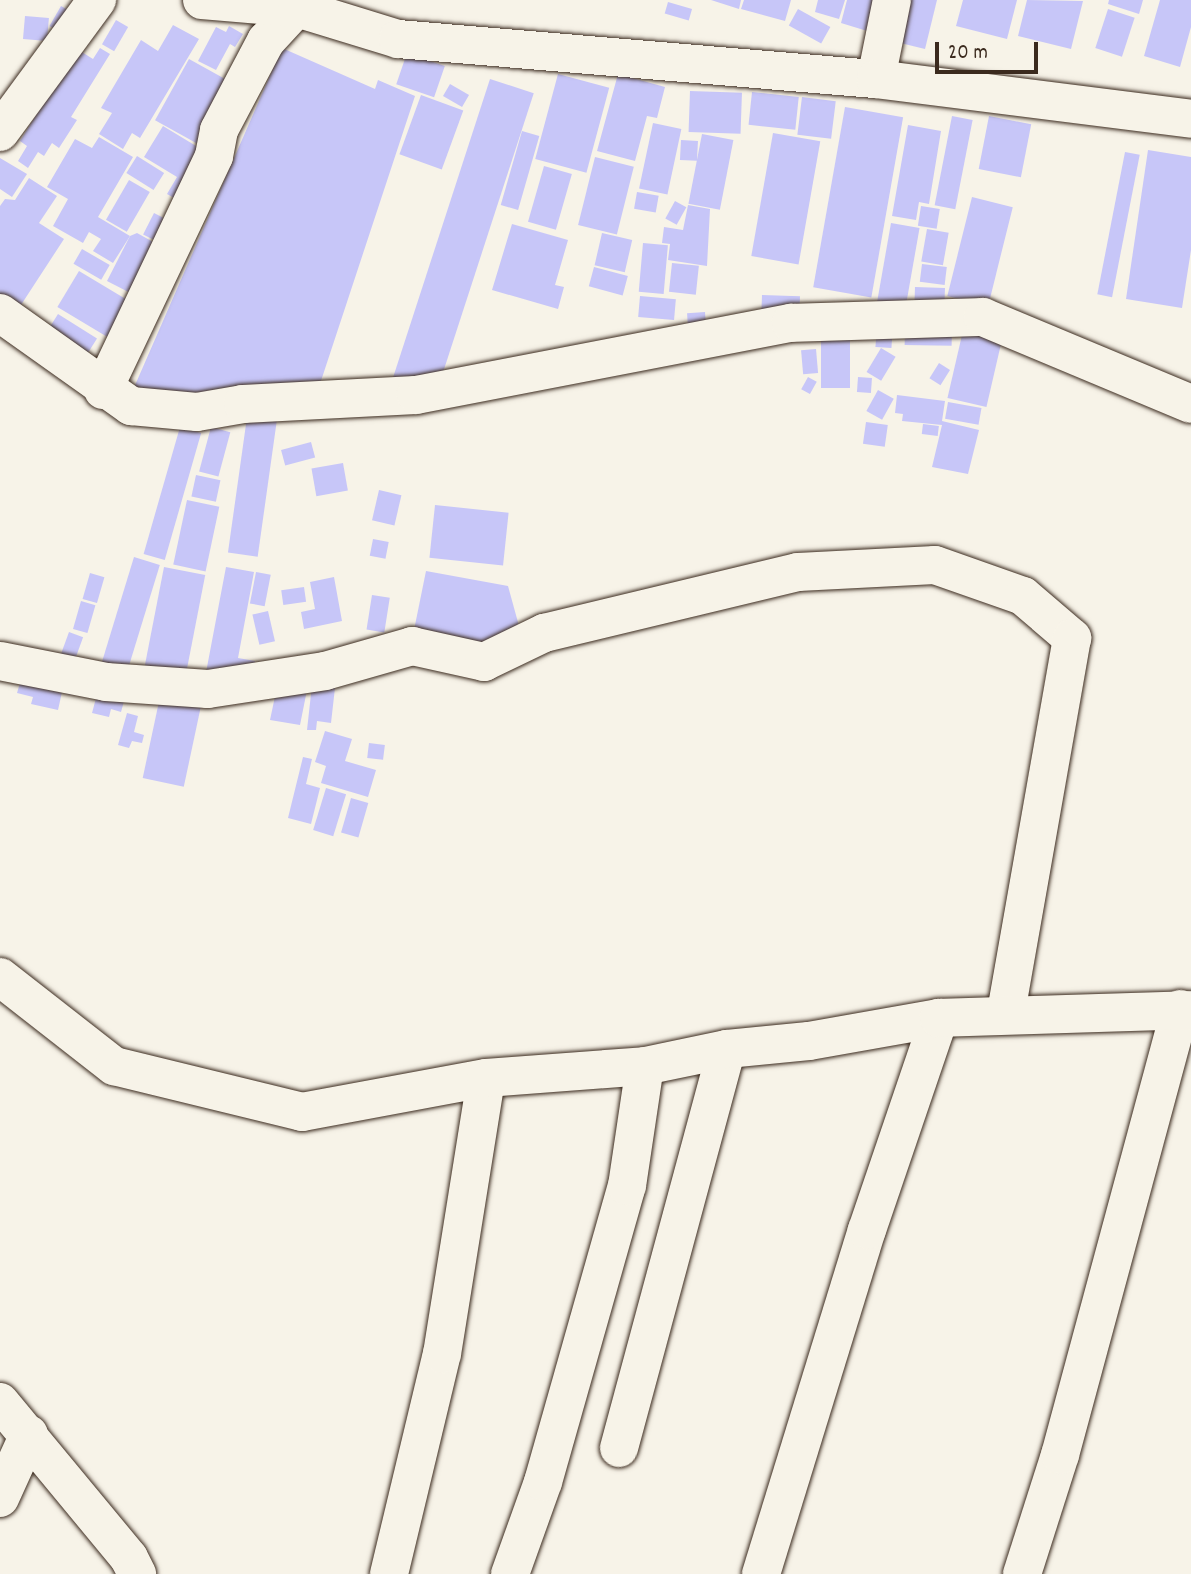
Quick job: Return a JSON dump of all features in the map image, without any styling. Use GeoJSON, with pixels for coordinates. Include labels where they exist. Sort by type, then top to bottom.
{"type":"FeatureCollection","features":[{"type":"Feature","properties":{"kind":"street"},"geometry":{"type":"LineString","coordinates":[[0,132],[97,0]]}},
{"type":"Feature","properties":{"kind":"street"},"geometry":{"type":"LineString","coordinates":[[202,0],[300,4],[398,38],[876,79],[1191,119]]}},
{"type":"Feature","properties":{"kind":"street"},"geometry":{"type":"LineString","coordinates":[[876,79],[892,0]]}},
{"type":"Feature","properties":{"kind":"street"},"geometry":{"type":"LineString","coordinates":[[103,390],[214,156],[219,130],[266,41],[300,4]]}},
{"type":"Feature","properties":{"kind":"street"},"geometry":{"type":"LineString","coordinates":[[0,313],[103,390],[131,406],[197,412],[243,404],[416,395],[791,323],[983,317],[1191,404]]}},
{"type":"Feature","properties":{"kind":"street"},"geometry":{"type":"LineString","coordinates":[[0,661],[106,682],[208,689],[325,671],[412,646],[484,662],[544,633],[798,572],[935,565],[1023,596],[1072,638],[1006,1014]]}},
{"type":"Feature","properties":{"kind":"street"},"geometry":{"type":"LineString","coordinates":[[0,977],[114,1066],[302,1111],[486,1078],[645,1066],[727,1049],[808,1041],[939,1018],[1186,1009],[1060,1455],[1022,1574]]}},
{"type":"Feature","properties":{"kind":"street"},"geometry":{"type":"LineString","coordinates":[[761,1574],[867,1230],[939,1018]]}},
{"type":"Feature","properties":{"kind":"street"},"geometry":{"type":"LineString","coordinates":[[619,1448],[727,1049]]}},
{"type":"Feature","properties":{"kind":"street"},"geometry":{"type":"LineString","coordinates":[[510,1574],[543,1482],[627,1186],[645,1066]]}},
{"type":"Feature","properties":{"kind":"street"},"geometry":{"type":"LineString","coordinates":[[389,1574],[442,1354],[486,1078]]}},
{"type":"Feature","properties":{"kind":"street"},"geometry":{"type":"LineString","coordinates":[[0,1402],[29,1434],[129,1569]]}},
{"type":"Feature","properties":{"kind":"street"},"geometry":{"type":"LineString","coordinates":[[0,1498],[29,1434]]}},
{"type":"Feature","properties":{"kind":"building"},"geometry":{"type":"Polygon","coordinates":[[[711,0],[741,0],[739,9],[711,0]]]}},
{"type":"Feature","properties":{"kind":"building"},"geometry":{"type":"Polygon","coordinates":[[[744,0],[791,0],[785,21],[741,9],[744,0]]]}},
{"type":"Feature","properties":{"kind":"building"},"geometry":{"type":"Polygon","coordinates":[[[818,0],[845,0],[839,19],[815,12],[818,0]]]}},
{"type":"Feature","properties":{"kind":"building"},"geometry":{"type":"Polygon","coordinates":[[[847,0],[887,0],[877,34],[841,23],[847,0]]]}},
{"type":"Feature","properties":{"kind":"building"},"geometry":{"type":"Polygon","coordinates":[[[898,0],[937,0],[925,49],[888,40],[898,0]]]}},
{"type":"Feature","properties":{"kind":"building"},"geometry":{"type":"Polygon","coordinates":[[[963,0],[1017,0],[1007,39],[956,26],[963,0]]]}},
{"type":"Feature","properties":{"kind":"building"},"geometry":{"type":"Polygon","coordinates":[[[1027,0],[1083,1],[1071,49],[1018,36],[1027,0]]]}},
{"type":"Feature","properties":{"kind":"building"},"geometry":{"type":"Polygon","coordinates":[[[1109,0],[1143,0],[1139,14],[1108,4],[1109,0]]]}},
{"type":"Feature","properties":{"kind":"building"},"geometry":{"type":"Polygon","coordinates":[[[1160,0],[1191,0],[1191,27],[1180,67],[1144,56],[1160,0]]]}},
{"type":"Feature","properties":{"kind":"building"},"geometry":{"type":"Polygon","coordinates":[[[668,2],[692,9],[689,20],[665,14],[668,2]]]}},
{"type":"Feature","properties":{"kind":"building"},"geometry":{"type":"Polygon","coordinates":[[[61,6],[78,16],[67,36],[50,26],[61,6]]]}},
{"type":"Feature","properties":{"kind":"building"},"geometry":{"type":"Polygon","coordinates":[[[798,9],[830,27],[821,44],[789,26],[798,9]]]}},
{"type":"Feature","properties":{"kind":"building"},"geometry":{"type":"Polygon","coordinates":[[[1108,9],[1135,18],[1122,57],[1095,48],[1108,9]]]}},
{"type":"Feature","properties":{"kind":"building"},"geometry":{"type":"Polygon","coordinates":[[[25,16],[49,18],[47,41],[23,39],[25,16]]]}},
{"type":"Feature","properties":{"kind":"building"},"geometry":{"type":"Polygon","coordinates":[[[116,20],[128,27],[114,51],[102,44],[116,20]]]}},
{"type":"Feature","properties":{"kind":"building"},"geometry":{"type":"Polygon","coordinates":[[[173,25],[199,39],[140,138],[132,133],[123,149],[99,134],[112,113],[101,108],[141,40],[158,51],[173,25]]]}},
{"type":"Feature","properties":{"kind":"building"},"geometry":{"type":"Polygon","coordinates":[[[229,26],[243,34],[235,47],[230,44],[216,70],[198,61],[216,27],[226,32],[229,26]]]}},
{"type":"Feature","properties":{"kind":"building"},"geometry":{"type":"Polygon","coordinates":[[[100,48],[110,54],[71,117],[77,120],[59,148],[52,143],[44,156],[38,152],[28,168],[18,161],[27,146],[20,141],[77,49],[93,59],[100,48]]]}},
{"type":"Feature","properties":{"kind":"building"},"geometry":{"type":"Polygon","coordinates":[[[282,48],[375,89],[378,80],[415,96],[316,396],[129,399],[282,48]]]}},
{"type":"Feature","properties":{"kind":"building"},"geometry":{"type":"Polygon","coordinates":[[[407,53],[445,66],[434,97],[396,84],[407,53]]]}},
{"type":"Feature","properties":{"kind":"building"},"geometry":{"type":"Polygon","coordinates":[[[189,59],[231,82],[197,143],[155,120],[189,59]]]}},
{"type":"Feature","properties":{"kind":"building"},"geometry":{"type":"Polygon","coordinates":[[[558,74],[609,88],[586,173],[535,159],[558,74]]]}},
{"type":"Feature","properties":{"kind":"building"},"geometry":{"type":"Polygon","coordinates":[[[618,74],[665,87],[657,118],[647,116],[635,161],[597,151],[618,74]]]}},
{"type":"Feature","properties":{"kind":"building"},"geometry":{"type":"Polygon","coordinates":[[[490,79],[534,93],[435,397],[391,382],[490,79]]]}},
{"type":"Feature","properties":{"kind":"building"},"geometry":{"type":"Polygon","coordinates":[[[450,84],[469,95],[462,107],[443,96],[450,84]]]}},
{"type":"Feature","properties":{"kind":"building"},"geometry":{"type":"Polygon","coordinates":[[[690,91],[742,93],[741,134],[689,132],[690,91]]]}},
{"type":"Feature","properties":{"kind":"building"},"geometry":{"type":"Polygon","coordinates":[[[752,92],[799,97],[795,130],[749,125],[752,92]]]}},
{"type":"Feature","properties":{"kind":"building"},"geometry":{"type":"Polygon","coordinates":[[[421,95],[463,110],[442,170],[399,154],[421,95]]]}},
{"type":"Feature","properties":{"kind":"building"},"geometry":{"type":"Polygon","coordinates":[[[802,97],[836,101],[831,139],[797,135],[802,97]]]}},
{"type":"Feature","properties":{"kind":"building"},"geometry":{"type":"Polygon","coordinates":[[[845,107],[903,117],[871,297],[813,287],[845,107]]]}},
{"type":"Feature","properties":{"kind":"building"},"geometry":{"type":"Polygon","coordinates":[[[952,116],[973,120],[955,209],[935,205],[952,116]]]}},
{"type":"Feature","properties":{"kind":"building"},"geometry":{"type":"Polygon","coordinates":[[[989,116],[1031,124],[1021,177],[979,169],[989,116]]]}},
{"type":"Feature","properties":{"kind":"building"},"geometry":{"type":"Polygon","coordinates":[[[653,123],[681,129],[667,195],[639,189],[653,123]]]}},
{"type":"Feature","properties":{"kind":"building"},"geometry":{"type":"Polygon","coordinates":[[[908,125],[941,131],[929,204],[919,202],[916,220],[892,216],[908,125]]]}},
{"type":"Feature","properties":{"kind":"building"},"geometry":{"type":"Polygon","coordinates":[[[163,126],[211,155],[183,203],[167,194],[177,177],[144,157],[163,126]]]}},
{"type":"Feature","properties":{"kind":"building"},"geometry":{"type":"Polygon","coordinates":[[[522,131],[539,136],[518,210],[501,205],[522,131]]]}},
{"type":"Feature","properties":{"kind":"building"},"geometry":{"type":"Polygon","coordinates":[[[773,133],[820,141],[799,264],[751,256],[773,133]]]}},
{"type":"Feature","properties":{"kind":"building"},"geometry":{"type":"Polygon","coordinates":[[[702,134],[733,140],[720,210],[688,204],[702,134]]]}},
{"type":"Feature","properties":{"kind":"building"},"geometry":{"type":"Polygon","coordinates":[[[99,137],[133,157],[98,217],[130,236],[113,263],[93,251],[101,239],[89,232],[83,243],[53,226],[68,199],[47,187],[75,139],[92,148],[99,137]]]}},
{"type":"Feature","properties":{"kind":"building"},"geometry":{"type":"Polygon","coordinates":[[[681,140],[698,141],[697,161],[680,160],[681,140]]]}},
{"type":"Feature","properties":{"kind":"building"},"geometry":{"type":"Polygon","coordinates":[[[1148,150],[1191,157],[1191,250],[1182,308],[1126,299],[1148,150]]]}},
{"type":"Feature","properties":{"kind":"building"},"geometry":{"type":"Polygon","coordinates":[[[1125,152],[1140,155],[1112,297],[1097,294],[1125,152]]]}},
{"type":"Feature","properties":{"kind":"building"},"geometry":{"type":"Polygon","coordinates":[[[137,156],[164,173],[154,190],[126,173],[137,156]]]}},
{"type":"Feature","properties":{"kind":"building"},"geometry":{"type":"Polygon","coordinates":[[[595,157],[634,167],[617,235],[578,225],[595,157]]]}},
{"type":"Feature","properties":{"kind":"building"},"geometry":{"type":"Polygon","coordinates":[[[0,158],[27,174],[12,197],[0,189],[0,158]]]}},
{"type":"Feature","properties":{"kind":"building"},"geometry":{"type":"Polygon","coordinates":[[[544,166],[572,174],[556,230],[528,222],[544,166]]]}},
{"type":"Feature","properties":{"kind":"building"},"geometry":{"type":"Polygon","coordinates":[[[29,178],[57,196],[39,223],[64,239],[19,308],[0,295],[0,206],[5,199],[15,200],[29,178]]]}},
{"type":"Feature","properties":{"kind":"building"},"geometry":{"type":"Polygon","coordinates":[[[129,180],[150,192],[127,232],[106,220],[129,180]]]}},
{"type":"Feature","properties":{"kind":"building"},"geometry":{"type":"Polygon","coordinates":[[[637,192],[659,196],[656,213],[634,209],[637,192]]]}},
{"type":"Feature","properties":{"kind":"building"},"geometry":{"type":"Polygon","coordinates":[[[972,197],[1013,207],[988,306],[947,296],[972,197]]]}},
{"type":"Feature","properties":{"kind":"building"},"geometry":{"type":"Polygon","coordinates":[[[675,201],[686,207],[677,225],[665,218],[675,201]]]}},
{"type":"Feature","properties":{"kind":"building"},"geometry":{"type":"Polygon","coordinates":[[[688,205],[710,209],[707,266],[668,260],[670,244],[662,243],[664,227],[683,230],[688,205]]]}},
{"type":"Feature","properties":{"kind":"building"},"geometry":{"type":"Polygon","coordinates":[[[921,206],[940,209],[937,229],[918,226],[921,206]]]}},
{"type":"Feature","properties":{"kind":"building"},"geometry":{"type":"Polygon","coordinates":[[[154,213],[179,226],[168,247],[143,234],[154,213]]]}},
{"type":"Feature","properties":{"kind":"building"},"geometry":{"type":"Polygon","coordinates":[[[891,223],[920,228],[904,314],[876,309],[891,223]]]}},
{"type":"Feature","properties":{"kind":"building"},"geometry":{"type":"Polygon","coordinates":[[[512,224],[568,240],[555,285],[564,287],[558,309],[492,290],[512,224]]]}},
{"type":"Feature","properties":{"kind":"building"},"geometry":{"type":"Polygon","coordinates":[[[927,229],[949,233],[943,265],[921,261],[927,229]]]}},
{"type":"Feature","properties":{"kind":"building"},"geometry":{"type":"Polygon","coordinates":[[[137,233],[155,243],[142,299],[107,281],[130,236],[137,233]]]}},
{"type":"Feature","properties":{"kind":"building"},"geometry":{"type":"Polygon","coordinates":[[[602,233],[632,240],[625,272],[595,265],[602,233]]]}},
{"type":"Feature","properties":{"kind":"building"},"geometry":{"type":"Polygon","coordinates":[[[643,243],[668,245],[664,294],[639,292],[643,243]]]}},
{"type":"Feature","properties":{"kind":"building"},"geometry":{"type":"Polygon","coordinates":[[[82,249],[110,265],[101,280],[74,264],[82,249]]]}},
{"type":"Feature","properties":{"kind":"building"},"geometry":{"type":"Polygon","coordinates":[[[672,263],[699,266],[696,295],[669,292],[672,263]]]}},
{"type":"Feature","properties":{"kind":"building"},"geometry":{"type":"Polygon","coordinates":[[[922,264],[947,267],[945,285],[920,282],[922,264]]]}},
{"type":"Feature","properties":{"kind":"building"},"geometry":{"type":"Polygon","coordinates":[[[594,267],[628,276],[623,295],[589,286],[594,267]]]}},
{"type":"Feature","properties":{"kind":"building"},"geometry":{"type":"Polygon","coordinates":[[[79,271],[140,308],[118,344],[57,307],[79,271]]]}},
{"type":"Feature","properties":{"kind":"building"},"geometry":{"type":"Polygon","coordinates":[[[915,287],[945,288],[944,309],[914,308],[915,287]]]}},
{"type":"Feature","properties":{"kind":"building"},"geometry":{"type":"Polygon","coordinates":[[[762,295],[800,296],[799,317],[761,316],[762,295]]]}},
{"type":"Feature","properties":{"kind":"building"},"geometry":{"type":"Polygon","coordinates":[[[640,296],[676,299],[674,320],[638,317],[640,296]]]}},
{"type":"Feature","properties":{"kind":"building"},"geometry":{"type":"Polygon","coordinates":[[[705,312],[706,326],[688,327],[687,313],[705,312]]]}},
{"type":"Feature","properties":{"kind":"building"},"geometry":{"type":"Polygon","coordinates":[[[58,314],[97,338],[82,362],[43,338],[58,314]]]}},
{"type":"Feature","properties":{"kind":"building"},"geometry":{"type":"Polygon","coordinates":[[[965,322],[1004,331],[986,407],[947,398],[965,322]]]}},
{"type":"Feature","properties":{"kind":"building"},"geometry":{"type":"Polygon","coordinates":[[[905,324],[952,325],[952,346],[905,345],[905,324]]]}},
{"type":"Feature","properties":{"kind":"building"},"geometry":{"type":"Polygon","coordinates":[[[877,325],[893,326],[891,348],[875,347],[877,325]]]}},
{"type":"Feature","properties":{"kind":"building"},"geometry":{"type":"Polygon","coordinates":[[[821,328],[850,328],[850,388],[821,388],[821,328]]]}},
{"type":"Feature","properties":{"kind":"building"},"geometry":{"type":"Polygon","coordinates":[[[881,348],[896,357],[881,381],[867,372],[881,348]]]}},
{"type":"Feature","properties":{"kind":"building"},"geometry":{"type":"Polygon","coordinates":[[[816,349],[818,373],[803,374],[801,350],[816,349]]]}},
{"type":"Feature","properties":{"kind":"building"},"geometry":{"type":"Polygon","coordinates":[[[939,363],[950,370],[940,385],[929,378],[939,363]]]}},
{"type":"Feature","properties":{"kind":"building"},"geometry":{"type":"Polygon","coordinates":[[[808,377],[817,382],[810,394],[801,389],[808,377]]]}},
{"type":"Feature","properties":{"kind":"building"},"geometry":{"type":"Polygon","coordinates":[[[858,377],[872,378],[871,393],[857,392],[858,377]]]}},
{"type":"Feature","properties":{"kind":"building"},"geometry":{"type":"Polygon","coordinates":[[[878,390],[894,399],[882,420],[866,411],[878,390]]]}},
{"type":"Feature","properties":{"kind":"building"},"geometry":{"type":"Polygon","coordinates":[[[897,395],[945,401],[942,421],[979,430],[968,474],[932,467],[942,425],[902,421],[903,414],[895,413],[897,395]]]}},
{"type":"Feature","properties":{"kind":"building"},"geometry":{"type":"Polygon","coordinates":[[[948,402],[981,408],[979,425],[945,419],[948,402]]]}},
{"type":"Feature","properties":{"kind":"building"},"geometry":{"type":"Polygon","coordinates":[[[248,410],[278,414],[258,557],[228,553],[248,410]]]}},
{"type":"Feature","properties":{"kind":"building"},"geometry":{"type":"Polygon","coordinates":[[[866,422],[888,425],[885,447],[863,444],[866,422]]]}},
{"type":"Feature","properties":{"kind":"building"},"geometry":{"type":"Polygon","coordinates":[[[923,424],[939,426],[938,436],[922,434],[923,424]]]}},
{"type":"Feature","properties":{"kind":"building"},"geometry":{"type":"Polygon","coordinates":[[[180,427],[201,433],[165,560],[144,554],[180,427]]]}},
{"type":"Feature","properties":{"kind":"building"},"geometry":{"type":"Polygon","coordinates":[[[211,427],[230,432],[218,477],[199,471],[211,427]]]}},
{"type":"Feature","properties":{"kind":"building"},"geometry":{"type":"Polygon","coordinates":[[[311,442],[315,457],[285,465],[281,450],[311,442]]]}},
{"type":"Feature","properties":{"kind":"building"},"geometry":{"type":"Polygon","coordinates":[[[343,463],[348,491],[316,496],[311,469],[343,463]]]}},
{"type":"Feature","properties":{"kind":"building"},"geometry":{"type":"Polygon","coordinates":[[[196,475],[220,480],[216,502],[191,497],[196,475]]]}},
{"type":"Feature","properties":{"kind":"building"},"geometry":{"type":"Polygon","coordinates":[[[379,490],[401,495],[394,525],[372,520],[379,490]]]}},
{"type":"Feature","properties":{"kind":"building"},"geometry":{"type":"Polygon","coordinates":[[[187,500],[219,507],[206,571],[173,565],[187,500]]]}},
{"type":"Feature","properties":{"kind":"building"},"geometry":{"type":"Polygon","coordinates":[[[435,505],[509,513],[503,565],[429,558],[435,505]]]}},
{"type":"Feature","properties":{"kind":"building"},"geometry":{"type":"Polygon","coordinates":[[[373,539],[389,542],[385,559],[370,556],[373,539]]]}},
{"type":"Feature","properties":{"kind":"building"},"geometry":{"type":"Polygon","coordinates":[[[134,557],[160,565],[126,676],[100,668],[134,557]]]}},
{"type":"Feature","properties":{"kind":"building"},"geometry":{"type":"Polygon","coordinates":[[[164,567],[205,575],[185,678],[144,670],[164,567]]]}},
{"type":"Feature","properties":{"kind":"building"},"geometry":{"type":"Polygon","coordinates":[[[226,567],[254,572],[238,658],[255,661],[252,674],[204,683],[226,567]]]}},
{"type":"Feature","properties":{"kind":"building"},"geometry":{"type":"Polygon","coordinates":[[[426,571],[508,586],[519,626],[481,647],[413,635],[426,571]]]}},
{"type":"Feature","properties":{"kind":"building"},"geometry":{"type":"Polygon","coordinates":[[[256,572],[271,575],[265,606],[250,603],[256,572]]]}},
{"type":"Feature","properties":{"kind":"building"},"geometry":{"type":"Polygon","coordinates":[[[90,573],[104,577],[97,603],[83,599],[90,573]]]}},
{"type":"Feature","properties":{"kind":"building"},"geometry":{"type":"Polygon","coordinates":[[[334,577],[342,621],[304,629],[301,612],[315,609],[310,582],[334,577]]]}},
{"type":"Feature","properties":{"kind":"building"},"geometry":{"type":"Polygon","coordinates":[[[304,587],[306,602],[283,605],[281,590],[304,587]]]}},
{"type":"Feature","properties":{"kind":"building"},"geometry":{"type":"Polygon","coordinates":[[[372,595],[390,598],[384,632],[367,630],[372,595]]]}},
{"type":"Feature","properties":{"kind":"building"},"geometry":{"type":"Polygon","coordinates":[[[81,601],[95,605],[87,633],[73,629],[81,601]]]}},
{"type":"Feature","properties":{"kind":"building"},"geometry":{"type":"Polygon","coordinates":[[[268,611],[275,641],[259,645],[252,615],[268,611]]]}},
{"type":"Feature","properties":{"kind":"building"},"geometry":{"type":"Polygon","coordinates":[[[69,632],[83,637],[74,663],[59,658],[69,632]]]}},
{"type":"Feature","properties":{"kind":"building"},"geometry":{"type":"Polygon","coordinates":[[[24,669],[75,682],[71,695],[62,692],[58,710],[31,704],[33,697],[17,693],[24,669]]]}},
{"type":"Feature","properties":{"kind":"building"},"geometry":{"type":"Polygon","coordinates":[[[313,676],[336,679],[331,723],[317,721],[316,730],[307,730],[313,676]]]}},
{"type":"Feature","properties":{"kind":"building"},"geometry":{"type":"Polygon","coordinates":[[[309,680],[300,725],[270,720],[277,687],[309,680]]]}},
{"type":"Feature","properties":{"kind":"building"},"geometry":{"type":"Polygon","coordinates":[[[99,687],[126,694],[121,712],[111,709],[109,717],[92,713],[99,687]]]}},
{"type":"Feature","properties":{"kind":"building"},"geometry":{"type":"Polygon","coordinates":[[[161,692],[202,701],[184,787],[143,778],[161,692]]]}},
{"type":"Feature","properties":{"kind":"building"},"geometry":{"type":"Polygon","coordinates":[[[127,713],[138,716],[134,732],[144,735],[142,743],[132,741],[129,748],[118,745],[127,713]]]}},
{"type":"Feature","properties":{"kind":"building"},"geometry":{"type":"Polygon","coordinates":[[[325,731],[352,739],[345,761],[376,770],[368,797],[321,783],[326,766],[315,762],[325,731]]]}},
{"type":"Feature","properties":{"kind":"building"},"geometry":{"type":"Polygon","coordinates":[[[369,743],[385,745],[383,760],[367,758],[369,743]]]}},
{"type":"Feature","properties":{"kind":"building"},"geometry":{"type":"Polygon","coordinates":[[[303,757],[312,759],[306,784],[320,788],[311,824],[288,818],[303,757]]]}},
{"type":"Feature","properties":{"kind":"building"},"geometry":{"type":"Polygon","coordinates":[[[326,788],[346,794],[333,836],[313,830],[326,788]]]}},
{"type":"Feature","properties":{"kind":"building"},"geometry":{"type":"Polygon","coordinates":[[[351,798],[368,803],[358,838],[341,833],[351,798]]]}}]}
